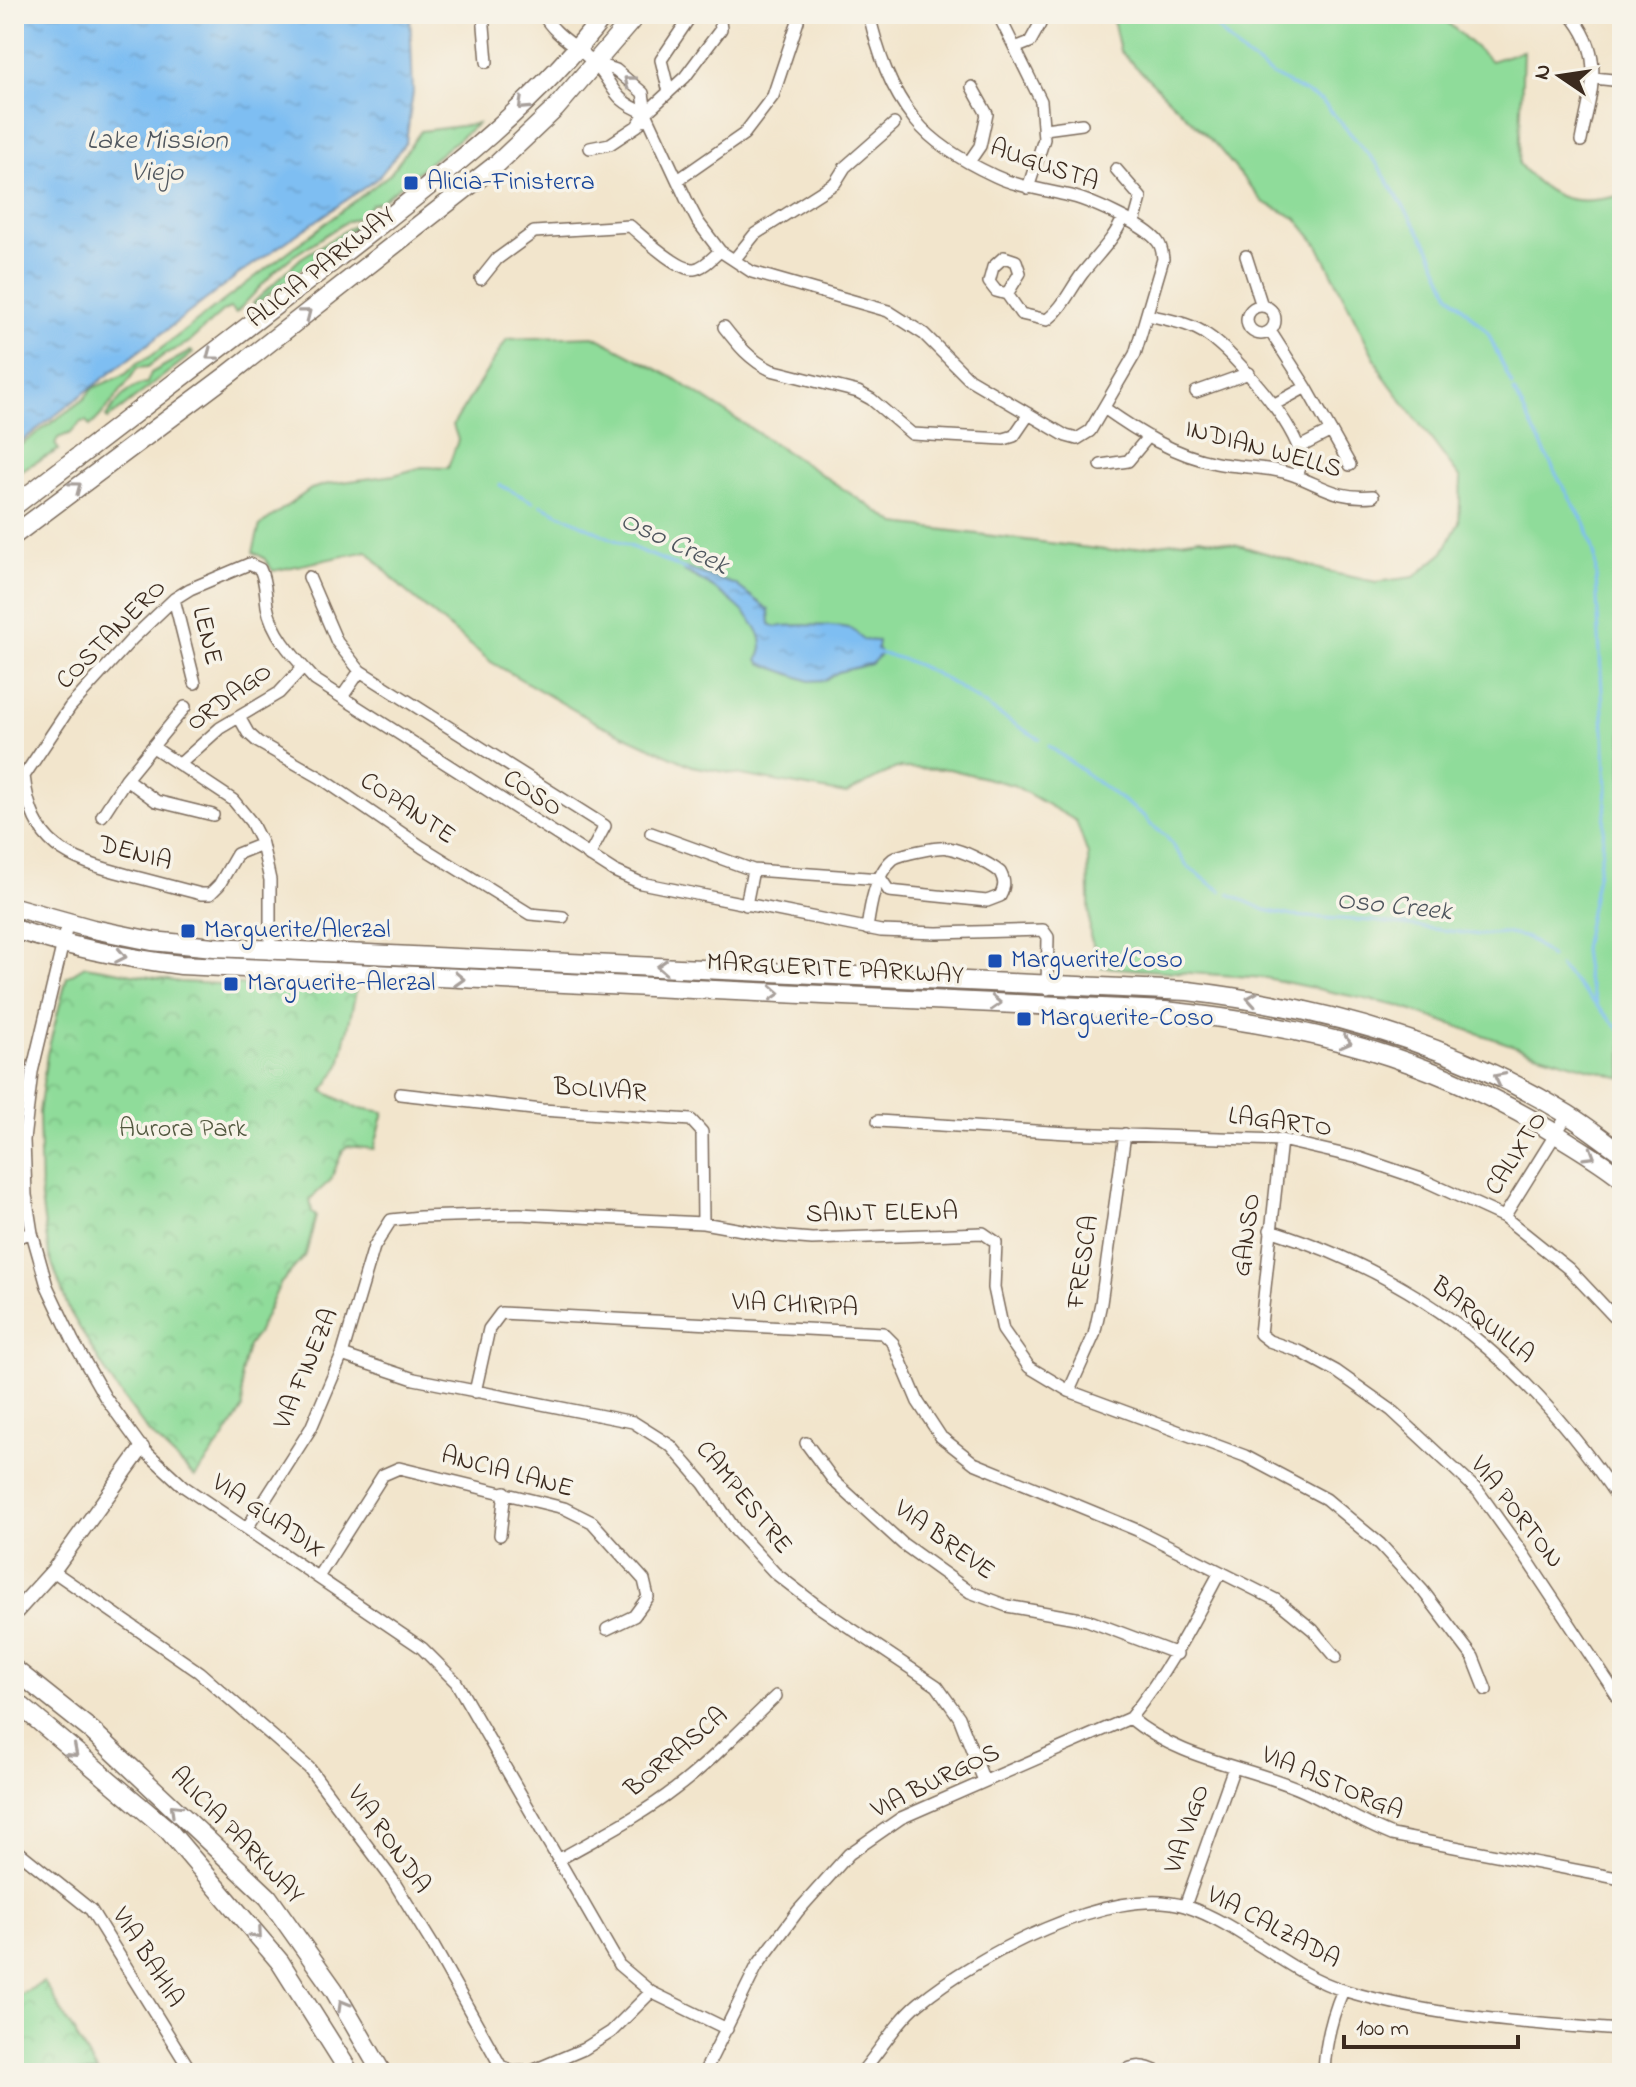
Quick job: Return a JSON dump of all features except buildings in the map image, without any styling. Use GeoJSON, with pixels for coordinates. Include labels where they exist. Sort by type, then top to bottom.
{"type":"FeatureCollection","features":[{"type":"Feature","properties":{"kind":"main road","name":"ALICIA PARKWAY"},"geometry":{"type":"LineString","coordinates":[[14,506],[381,224],[508,119],[578,49],[605,14]]}},
{"type":"Feature","properties":{"kind":"main road","name":"ALICIA PARKWAY"},"geometry":{"type":"LineString","coordinates":[[14,535],[229,374],[497,164],[555,109],[637,14]]}},
{"type":"Feature","properties":{"kind":"main road","name":"MARGUERITE PARKWAY"},"geometry":{"type":"LineString","coordinates":[[14,907],[152,941],[270,950],[1047,984],[1188,991],[1251,998],[1387,1031],[1448,1054],[1568,1114],[1622,1153]]}},
{"type":"Feature","properties":{"kind":"main road","name":"MARGUERITE PARKWAY"},"geometry":{"type":"LineString","coordinates":[[14,929],[61,944],[181,965],[1047,1005],[1234,1018],[1361,1045],[1419,1065],[1475,1089],[1556,1135],[1622,1178]]}},
{"type":"Feature","properties":{"kind":"main road","name":"ALICIA PARKWAY"},"geometry":{"type":"LineString","coordinates":[[14,1669],[92,1731],[268,1897],[334,1990],[382,2073]]}},
{"type":"Feature","properties":{"kind":"main road","name":"ALICIA PARKWAY"},"geometry":{"type":"LineString","coordinates":[[14,1700],[168,1830],[280,1962],[350,2073]]}},
{"type":"Feature","properties":{"kind":"street"},"geometry":{"type":"LineString","coordinates":[[483,14],[487,62]]}},
{"type":"Feature","properties":{"kind":"street"},"geometry":{"type":"LineString","coordinates":[[543,14],[560,37],[595,63],[610,89],[629,106],[646,113]]}},
{"type":"Feature","properties":{"kind":"street"},"geometry":{"type":"LineString","coordinates":[[669,92],[661,60],[692,14]]}},
{"type":"Feature","properties":{"kind":"street"},"geometry":{"type":"LineString","coordinates":[[590,148],[610,144],[637,126],[646,113],[685,77],[721,29],[719,14]]}},
{"type":"Feature","properties":{"kind":"street"},"geometry":{"type":"LineString","coordinates":[[678,180],[744,134],[773,96],[798,21],[796,14]]}},
{"type":"Feature","properties":{"kind":"street","name":"AUGUSTA"},"geometry":{"type":"LineString","coordinates":[[869,14],[879,55],[892,86],[915,120],[943,146],[996,177],[1028,188],[1070,195],[1129,220],[1156,238],[1161,247],[1163,259],[1135,354],[1090,431],[1077,439],[1066,436],[1029,414]]}},
{"type":"Feature","properties":{"kind":"street"},"geometry":{"type":"LineString","coordinates":[[998,14],[1041,101],[1045,129],[1028,188]]}},
{"type":"Feature","properties":{"kind":"street"},"geometry":{"type":"LineString","coordinates":[[1570,14],[1590,43],[1593,53],[1594,78],[1581,141]]}},
{"type":"Feature","properties":{"kind":"street"},"geometry":{"type":"LineString","coordinates":[[1015,48],[1030,42],[1040,24]]}},
{"type":"Feature","properties":{"kind":"street"},"geometry":{"type":"LineString","coordinates":[[595,63],[616,70],[643,93],[646,113],[698,222],[720,251],[752,272],[888,311],[924,334],[969,379],[1029,414],[1014,436],[1004,439],[912,434],[871,399],[858,392],[760,365],[745,353],[724,327]]}},
{"type":"Feature","properties":{"kind":"street"},"geometry":{"type":"LineString","coordinates":[[1594,78],[1622,81]]}},
{"type":"Feature","properties":{"kind":"street"},"geometry":{"type":"LineString","coordinates":[[969,162],[980,146],[987,114],[972,87]]}},
{"type":"Feature","properties":{"kind":"street"},"geometry":{"type":"LineString","coordinates":[[734,260],[755,234],[835,183],[845,167],[894,124]]}},
{"type":"Feature","properties":{"kind":"street"},"geometry":{"type":"LineString","coordinates":[[1045,129],[1082,124]]}},
{"type":"Feature","properties":{"kind":"street"},"geometry":{"type":"LineString","coordinates":[[1007,294],[1021,314],[1047,320],[1059,308],[1080,276],[1129,220],[1141,198],[1116,169]]}},
{"type":"Feature","properties":{"kind":"street"},"geometry":{"type":"LineString","coordinates":[[481,279],[497,259],[534,232],[630,226],[671,259],[690,269],[702,266],[720,251]]}},
{"type":"Feature","properties":{"kind":"street"},"geometry":{"type":"LineString","coordinates":[[1246,256],[1262,306],[1274,317],[1270,331],[1350,465]]}},
{"type":"Feature","properties":{"kind":"street"},"geometry":{"type":"LineString","coordinates":[[1262,306],[1249,313],[1247,324],[1256,334],[1270,331]]}},
{"type":"Feature","properties":{"kind":"street"},"geometry":{"type":"LineString","coordinates":[[1148,315],[1205,333],[1233,355],[1273,405],[1298,448],[1302,462],[1296,476]]}},
{"type":"Feature","properties":{"kind":"street"},"geometry":{"type":"LineString","coordinates":[[1196,392],[1249,373]]}},
{"type":"Feature","properties":{"kind":"street"},"geometry":{"type":"LineString","coordinates":[[1273,405],[1306,387]]}},
{"type":"Feature","properties":{"kind":"street","name":"INDIAN WELLS"},"geometry":{"type":"LineString","coordinates":[[1104,408],[1148,437],[1184,454],[1211,462],[1296,476],[1345,496],[1373,496]]}},
{"type":"Feature","properties":{"kind":"street"},"geometry":{"type":"LineString","coordinates":[[1298,448],[1331,431]]}},
{"type":"Feature","properties":{"kind":"street"},"geometry":{"type":"LineString","coordinates":[[1101,465],[1128,461],[1148,437]]}},
{"type":"Feature","properties":{"kind":"street","name":"COSTANERO"},"geometry":{"type":"LineString","coordinates":[[24,776],[70,707],[132,639],[174,599],[205,581],[249,564],[260,569]]}},
{"type":"Feature","properties":{"kind":"street","name":"COSO"},"geometry":{"type":"LineString","coordinates":[[260,569],[266,582],[267,608],[280,638],[315,680],[589,856],[641,883],[867,929],[937,933],[1043,930],[1048,937],[1047,1005]]}},
{"type":"Feature","properties":{"kind":"street","name":"COSO"},"geometry":{"type":"LineString","coordinates":[[309,577],[337,642],[360,671],[605,826],[589,856]]}},
{"type":"Feature","properties":{"kind":"street","name":"LENE"},"geometry":{"type":"LineString","coordinates":[[174,599],[195,683]]}},
{"type":"Feature","properties":{"kind":"street","name":"ORDAGO"},"geometry":{"type":"LineString","coordinates":[[181,763],[220,728],[279,693],[303,667]]}},
{"type":"Feature","properties":{"kind":"street"},"geometry":{"type":"LineString","coordinates":[[342,697],[360,671]]}},
{"type":"Feature","properties":{"kind":"street"},"geometry":{"type":"LineString","coordinates":[[102,816],[126,779],[185,707]]}},
{"type":"Feature","properties":{"kind":"street","name":"COPANTE"},"geometry":{"type":"LineString","coordinates":[[239,717],[248,733],[258,742],[321,778],[422,847],[530,914],[563,917]]}},
{"type":"Feature","properties":{"kind":"street"},"geometry":{"type":"LineString","coordinates":[[153,747],[233,800],[251,822],[262,844],[270,880],[269,970]]}},
{"type":"Feature","properties":{"kind":"street","name":"DENIA"},"geometry":{"type":"LineString","coordinates":[[24,776],[27,798],[36,821],[56,847],[73,859],[91,866],[210,894],[219,885],[237,854],[262,844]]}},
{"type":"Feature","properties":{"kind":"street"},"geometry":{"type":"LineString","coordinates":[[126,779],[156,801],[213,815]]}},
{"type":"Feature","properties":{"kind":"street"},"geometry":{"type":"LineString","coordinates":[[651,833],[753,870],[881,879]]}},
{"type":"Feature","properties":{"kind":"street"},"geometry":{"type":"LineString","coordinates":[[867,929],[871,900],[881,879],[891,861],[897,856],[947,847],[1000,872],[1004,889],[1000,896],[987,901],[889,891],[881,879]]}},
{"type":"Feature","properties":{"kind":"street"},"geometry":{"type":"LineString","coordinates":[[746,905],[753,870]]}},
{"type":"Feature","properties":{"kind":"street","name":"VIA GUADIX"},"geometry":{"type":"LineString","coordinates":[[68,922],[32,1072],[24,1140],[26,1195],[32,1233],[47,1286],[73,1341],[105,1397],[142,1448],[183,1486],[422,1648],[456,1682],[619,1965],[651,1992],[727,2029]]}},
{"type":"Feature","properties":{"kind":"street","name":"BOLIVAR"},"geometry":{"type":"LineString","coordinates":[[400,1094],[542,1110],[691,1120],[702,1132],[703,1223]]}},
{"type":"Feature","properties":{"kind":"street","name":"CALIXTO"},"geometry":{"type":"LineString","coordinates":[[1504,1217],[1568,1114]]}},
{"type":"Feature","properties":{"kind":"street","name":"LAGARTO"},"geometry":{"type":"LineString","coordinates":[[878,1121],[1281,1140],[1359,1158],[1421,1179],[1504,1217],[1569,1269],[1622,1325]]}},
{"type":"Feature","properties":{"kind":"street","name":"FRESCA"},"geometry":{"type":"LineString","coordinates":[[1069,1391],[1094,1335],[1101,1303],[1125,1134]]}},
{"type":"Feature","properties":{"kind":"street","name":"GANSO"},"geometry":{"type":"LineString","coordinates":[[1260,1334],[1281,1140]]}},
{"type":"Feature","properties":{"kind":"street","name":"SAINT ELENA"},"geometry":{"type":"LineString","coordinates":[[391,1220],[518,1214],[703,1223],[812,1239],[983,1233],[996,1242],[994,1288],[1003,1330],[1029,1367],[1069,1391],[1245,1456],[1326,1499],[1380,1544],[1423,1591],[1473,1657],[1486,1690]]}},
{"type":"Feature","properties":{"kind":"street","name":"VIA FINEZA"},"geometry":{"type":"LineString","coordinates":[[247,1528],[311,1428],[342,1355],[374,1247],[391,1220]]}},
{"type":"Feature","properties":{"kind":"street","name":"BARQUILLA"},"geometry":{"type":"LineString","coordinates":[[1270,1230],[1315,1244],[1378,1274],[1435,1307],[1487,1346],[1537,1392],[1622,1504]]}},
{"type":"Feature","properties":{"kind":"street"},"geometry":{"type":"LineString","coordinates":[[14,1238],[32,1233]]}},
{"type":"Feature","properties":{"kind":"street","name":"VIA CHIRIPA"},"geometry":{"type":"LineString","coordinates":[[475,1392],[489,1329],[501,1313],[883,1333],[893,1343],[918,1402],[941,1437],[974,1463],[1137,1530],[1276,1600],[1313,1630],[1336,1657]]}},
{"type":"Feature","properties":{"kind":"street","name":"VIA PORTON"},"geometry":{"type":"LineString","coordinates":[[1260,1334],[1336,1371],[1391,1410],[1478,1491],[1622,1703]]}},
{"type":"Feature","properties":{"kind":"street","name":"CAMPESTRE"},"geometry":{"type":"LineString","coordinates":[[342,1355],[414,1379],[633,1422],[671,1446],[704,1484],[736,1531],[775,1573],[819,1607],[937,1686],[959,1717],[984,1781]]}},
{"type":"Feature","properties":{"kind":"street","name":"VIA BREVE"},"geometry":{"type":"LineString","coordinates":[[806,1443],[834,1481],[903,1544],[970,1592],[1007,1606],[1087,1620],[1177,1654]]}},
{"type":"Feature","properties":{"kind":"street"},"geometry":{"type":"LineString","coordinates":[[14,1614],[53,1571],[142,1448]]}},
{"type":"Feature","properties":{"kind":"street","name":"ANCIA LANE"},"geometry":{"type":"LineString","coordinates":[[318,1577],[383,1475],[399,1468],[564,1508],[592,1522],[644,1580],[648,1597],[634,1616],[607,1629]]}},
{"type":"Feature","properties":{"kind":"street"},"geometry":{"type":"LineString","coordinates":[[500,1535],[505,1492]]}},
{"type":"Feature","properties":{"kind":"street","name":"VIA RONDA"},"geometry":{"type":"LineString","coordinates":[[53,1571],[199,1672],[309,1768],[392,1879],[500,2065],[512,2072],[532,2071],[584,2049],[611,2032],[651,1992]]}},
{"type":"Feature","properties":{"kind":"street","name":"VIA BURGOS"},"geometry":{"type":"LineString","coordinates":[[704,2073],[757,1966],[798,1911],[849,1854],[901,1818],[1130,1718],[1156,1687],[1177,1654],[1220,1572]]}},
{"type":"Feature","properties":{"kind":"street","name":"BORRASCA"},"geometry":{"type":"LineString","coordinates":[[558,1860],[636,1816],[674,1790],[776,1696]]}},
{"type":"Feature","properties":{"kind":"street","name":"VIA ASTORGA"},"geometry":{"type":"LineString","coordinates":[[1130,1718],[1147,1733],[1175,1748],[1303,1791],[1365,1825],[1392,1835],[1622,1879]]}},
{"type":"Feature","properties":{"kind":"street","name":"VIA VIGO"},"geometry":{"type":"LineString","coordinates":[[1185,1906],[1234,1767]]}},
{"type":"Feature","properties":{"kind":"street","name":"VIA BAHIA"},"geometry":{"type":"LineString","coordinates":[[14,1848],[91,1910],[192,2073]]}},
{"type":"Feature","properties":{"kind":"street","name":"VIA CALZADA"},"geometry":{"type":"LineString","coordinates":[[861,2073],[917,2004],[985,1956],[1066,1922],[1120,1904],[1153,1901],[1185,1906],[1343,1990],[1502,2022],[1622,2030]]}},
{"type":"Feature","properties":{"kind":"street"},"geometry":{"type":"LineString","coordinates":[[1324,2073],[1331,2018],[1343,1990]]}},
{"type":"Feature","properties":{"kind":"street"},"geometry":{"type":"LineString","coordinates":[[1120,2073],[1137,2065],[1160,2073]]}},
{"type":"Feature","properties":{"kind":"green space"},"geometry":{"type":"Polygon","coordinates":[[[1108,14],[1438,14],[1491,61],[1523,51],[1519,164],[1531,176],[1542,186],[1565,198],[1591,200],[1622,195],[1622,1078],[1532,1052],[1398,1006],[1266,978],[1101,967],[1090,936],[1088,855],[1076,821],[1013,785],[949,769],[896,768],[846,794],[692,766],[595,722],[491,662],[403,589],[367,551],[273,571],[264,558],[253,552],[260,525],[311,489],[394,475],[422,467],[448,468],[458,440],[453,425],[507,339],[594,336],[672,377],[897,524],[1113,551],[1200,538],[1238,545],[1376,582],[1414,577],[1442,554],[1459,523],[1461,479],[1383,375],[1318,245],[1296,218],[1263,202],[1217,146],[1120,51],[1114,24],[1108,14]]]}},
{"type":"Feature","properties":{"kind":"green space"},"geometry":{"type":"Polygon","coordinates":[[[477,124],[380,202],[372,204],[362,216],[346,222],[293,256],[236,313],[230,308],[223,311],[188,343],[165,354],[148,367],[137,368],[115,399],[90,426],[86,421],[81,422],[71,433],[58,438],[55,444],[59,450],[14,474],[14,450],[84,399],[93,388],[126,374],[137,363],[150,357],[390,174],[421,131],[477,124]]]}},
{"type":"Feature","properties":{"kind":"green space"},"geometry":{"type":"Polygon","coordinates":[[[356,224],[255,305],[253,303],[301,258],[356,224]]]}},
{"type":"Feature","properties":{"kind":"green space"},"geometry":{"type":"Polygon","coordinates":[[[191,351],[193,353],[108,419],[106,417],[129,391],[147,383],[151,373],[191,351]]]}},
{"type":"Feature","properties":{"kind":"green space","name":"Aurora Park"},"geometry":{"type":"Polygon","coordinates":[[[85,966],[180,982],[356,991],[340,1065],[323,1091],[354,1107],[384,1112],[374,1149],[347,1146],[330,1181],[310,1199],[312,1213],[316,1216],[306,1254],[280,1284],[257,1334],[248,1346],[241,1374],[243,1408],[195,1477],[149,1433],[113,1384],[69,1310],[49,1255],[41,1199],[39,1113],[47,1054],[67,977],[85,966]]]}},
{"type":"Feature","properties":{"kind":"green space"},"geometry":{"type":"Polygon","coordinates":[[[44,1982],[98,2073],[14,2073],[15,1997],[44,1982]]]}},
{"type":"Feature","properties":{"kind":"water","name":"Lake Mission Viejo"},"geometry":{"type":"Polygon","coordinates":[[[14,14],[410,14],[413,92],[406,142],[378,178],[238,275],[14,447],[14,14]]]}},
{"type":"Feature","properties":{"kind":"water"},"geometry":{"type":"Polygon","coordinates":[[[685,568],[736,585],[769,610],[770,624],[776,627],[812,625],[850,629],[863,640],[878,641],[877,649],[881,654],[871,664],[838,672],[826,680],[809,681],[760,663],[758,659],[762,646],[759,633],[750,620],[724,595],[684,571],[685,568]]]}},
{"type":"Feature","properties":{"kind":"waterway"},"geometry":{"type":"LineString","coordinates":[[1204,14],[1239,51],[1272,75],[1322,101],[1377,164],[1430,249],[1450,294],[1488,333],[1512,385]]}},
{"type":"Feature","properties":{"kind":"waterway"},"geometry":{"type":"LineString","coordinates":[[1514,391],[1586,525],[1595,557],[1607,790],[1602,850],[1583,949],[1587,979],[1598,1007]]}},
{"type":"Feature","properties":{"kind":"waterway","name":"Oso Creek"},"geometry":{"type":"LineString","coordinates":[[500,485],[533,502]]}},
{"type":"Feature","properties":{"kind":"waterway","name":"Oso Creek"},"geometry":{"type":"LineString","coordinates":[[541,505],[687,570]]}},
{"type":"Feature","properties":{"kind":"waterway","name":"Oso Creek"},"geometry":{"type":"LineString","coordinates":[[878,653],[900,658],[942,677],[1040,739]]}},
{"type":"Feature","properties":{"kind":"waterway","name":"Oso Creek"},"geometry":{"type":"LineString","coordinates":[[1049,746],[1145,817],[1166,836],[1188,867],[1221,891]]}},
{"type":"Feature","properties":{"kind":"waterway","name":"Oso Creek"},"geometry":{"type":"LineString","coordinates":[[1229,894],[1265,910],[1292,916],[1372,921],[1480,935],[1503,933],[1528,938],[1551,957]]}},
{"type":"Feature","properties":{"kind":"waterway","name":"Oso Creek"},"geometry":{"type":"LineString","coordinates":[[1559,966],[1622,1032]]}},
{"type":"Feature","properties":{"kind":"place","name":"Alicia-Finisterra"},"geometry":{"type":"Point","coordinates":[411,183]}},
{"type":"Feature","properties":{"kind":"place","name":"Marguerite/Alerzal"},"geometry":{"type":"Point","coordinates":[188,931]}},
{"type":"Feature","properties":{"kind":"place","name":"Marguerite/Coso"},"geometry":{"type":"Point","coordinates":[995,961]}},
{"type":"Feature","properties":{"kind":"place","name":"Marguerite-Alerzal"},"geometry":{"type":"Point","coordinates":[231,984]}},
{"type":"Feature","properties":{"kind":"place","name":"Marguerite-Coso"},"geometry":{"type":"Point","coordinates":[1024,1019]}}]}
